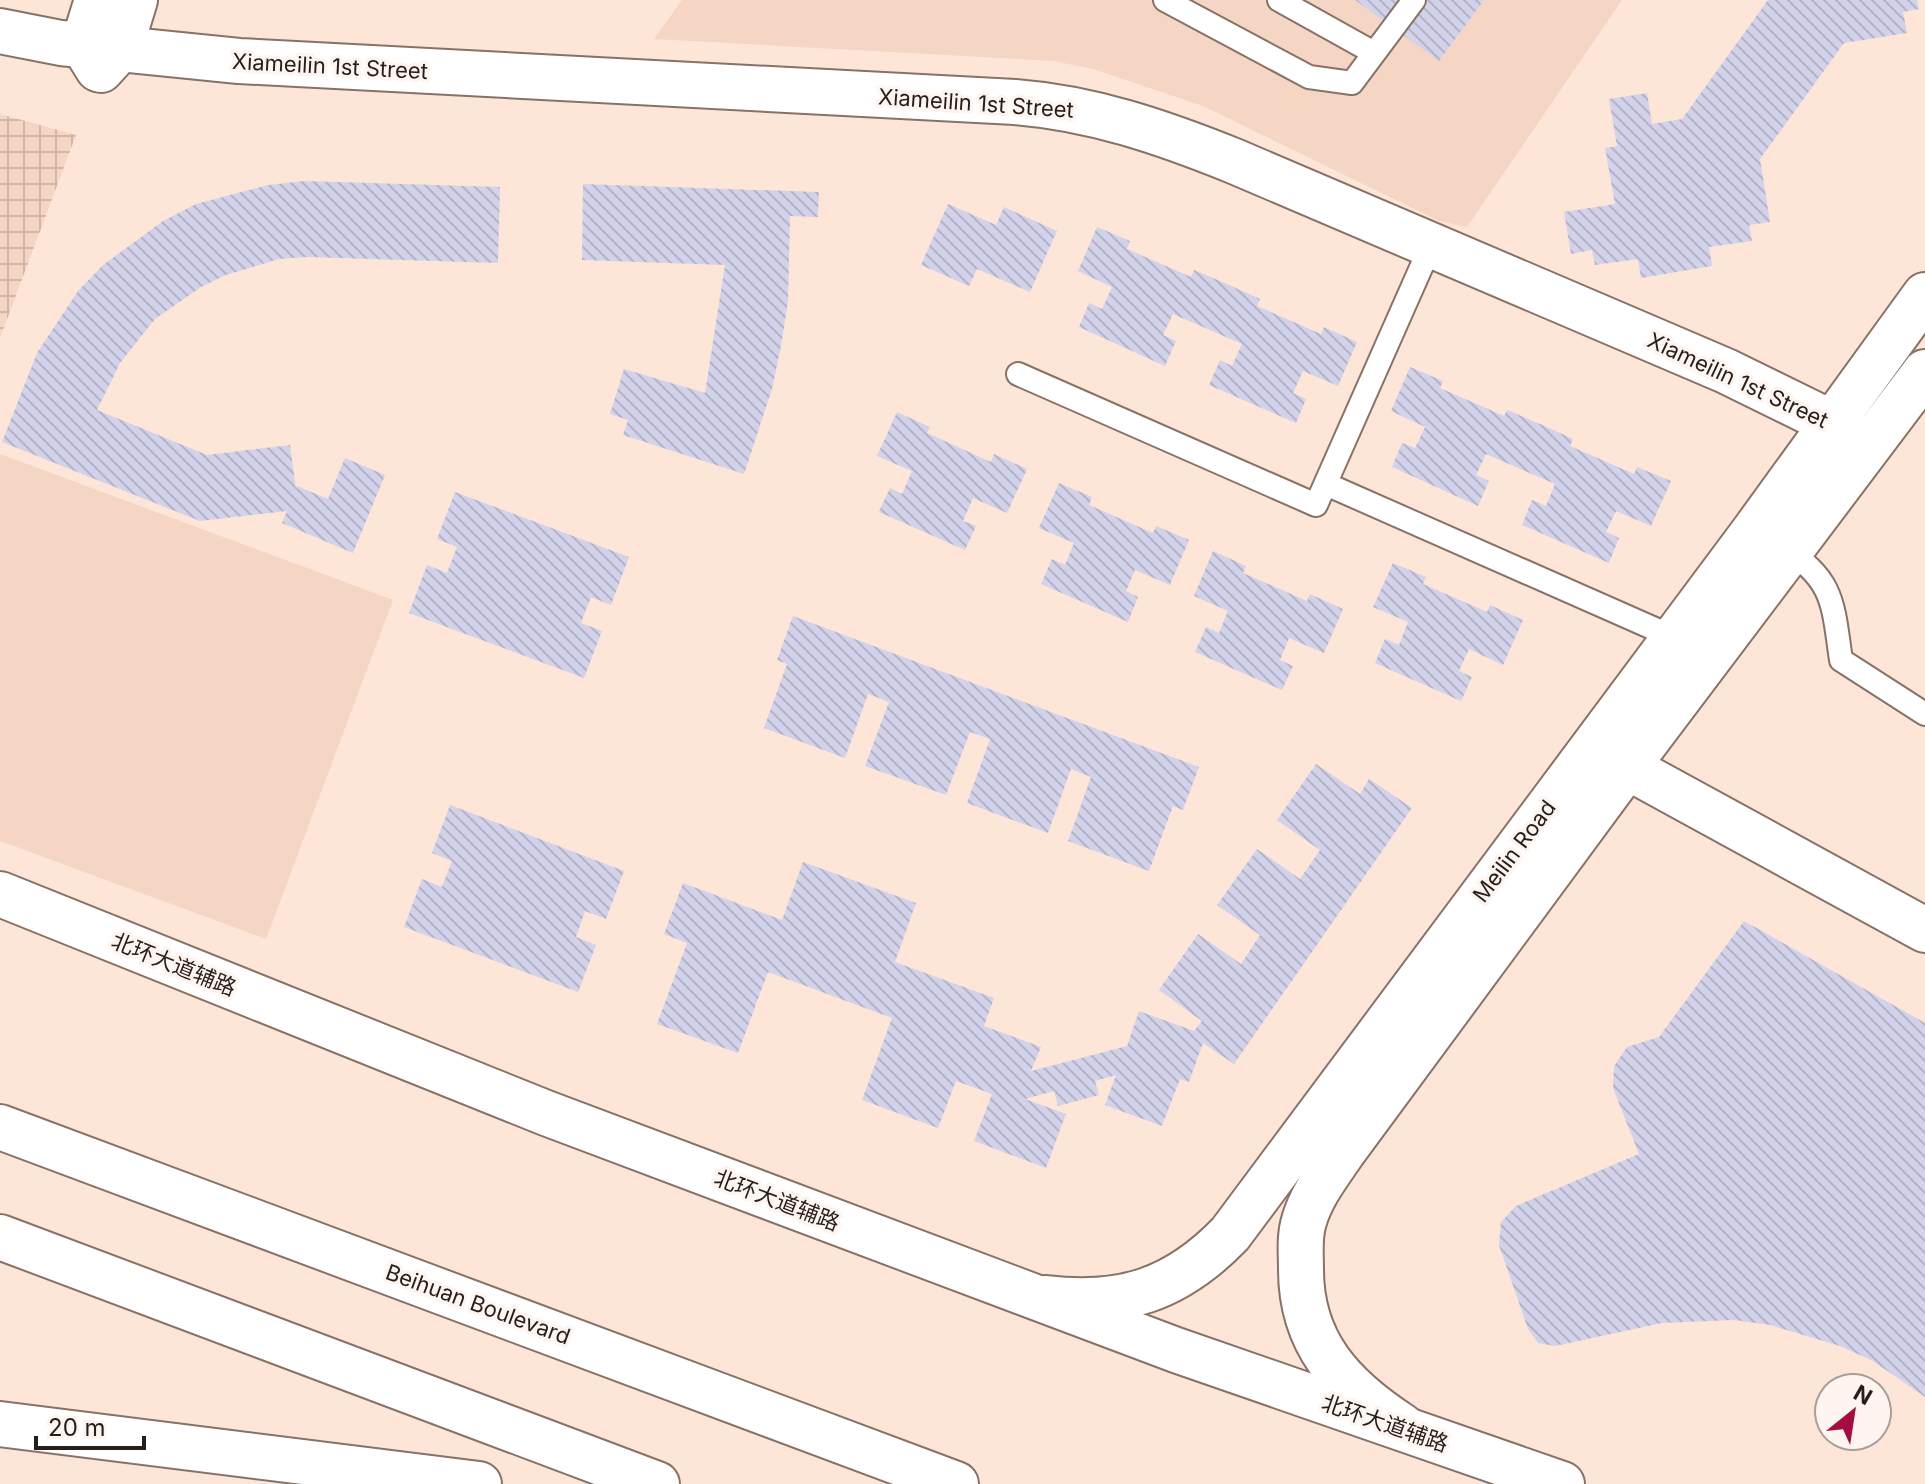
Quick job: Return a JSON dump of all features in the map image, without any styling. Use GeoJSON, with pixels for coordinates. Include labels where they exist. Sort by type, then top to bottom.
{"type":"FeatureCollection","features":[{"type":"Feature","properties":{"kind":"main road"},"geometry":{"type":"LineString","coordinates":[[97,0],[101,55]]}},
{"type":"Feature","properties":{"kind":"main road"},"geometry":{"type":"LineString","coordinates":[[101,55],[135,0]]}},
{"type":"Feature","properties":{"kind":"main road","name":"Xiameilin 1st Street"},"geometry":{"type":"LineString","coordinates":[[0,31],[238,85],[1055,125],[1121,137],[1180,156],[1868,450]]}},
{"type":"Feature","properties":{"kind":"main road","name":"Xiameilin 1st Street"},"geometry":{"type":"LineString","coordinates":[[0,55],[101,55],[239,61],[1015,102],[1088,112],[1163,133],[1234,161],[1726,371],[1827,430]]}},
{"type":"Feature","properties":{"kind":"main road","name":"Meilin Road"},"geometry":{"type":"LineString","coordinates":[[1414,1433],[1383,1413],[1351,1385],[1315,1341],[1301,1296],[1300,1235],[1304,1220],[1343,1152],[1627,767],[1772,542],[1827,430],[1925,295]]}},
{"type":"Feature","properties":{"kind":"main road","name":"Meilin Road"},"geometry":{"type":"LineString","coordinates":[[1035,1297],[1076,1302],[1120,1300],[1159,1288],[1212,1253],[1230,1234],[1673,637],[1868,450],[1925,372]]}},
{"type":"Feature","properties":{"kind":"main road"},"geometry":{"type":"LineString","coordinates":[[1627,767],[1925,930]]}},
{"type":"Feature","properties":{"kind":"main road","name":"北环大道辅路"},"geometry":{"type":"LineString","coordinates":[[0,894],[546,1113],[1035,1297],[1562,1484]]}},
{"type":"Feature","properties":{"kind":"main road","name":"Beihuan Boulevard"},"geometry":{"type":"LineString","coordinates":[[0,1127],[956,1484]]}},
{"type":"Feature","properties":{"kind":"main road"},"geometry":{"type":"LineString","coordinates":[[0,1237],[657,1484]]}},
{"type":"Feature","properties":{"kind":"main road"},"geometry":{"type":"LineString","coordinates":[[0,1424],[479,1484]]}},
{"type":"Feature","properties":{"kind":"lane"},"geometry":{"type":"LineString","coordinates":[[1165,0],[1309,77],[1352,83],[1414,0]]}},
{"type":"Feature","properties":{"kind":"lane"},"geometry":{"type":"LineString","coordinates":[[1279,0],[1367,49]]}},
{"type":"Feature","properties":{"kind":"lane"},"geometry":{"type":"LineString","coordinates":[[1018,374],[1316,505],[1424,261]]}},
{"type":"Feature","properties":{"kind":"lane"},"geometry":{"type":"LineString","coordinates":[[1326,484],[1673,637]]}},
{"type":"Feature","properties":{"kind":"lane"},"geometry":{"type":"LineString","coordinates":[[1772,542],[1824,583],[1831,593],[1841,660],[1925,714]]}},
{"type":"Feature","properties":{"kind":"shaded area"},"geometry":{"type":"Polygon","coordinates":[[[682,0],[1622,0],[1467,227],[1439,221],[1203,106],[1093,69],[1053,61],[654,39],[682,0]]]}},
{"type":"Feature","properties":{"kind":"shaded area"},"geometry":{"type":"Polygon","coordinates":[[[0,114],[76,135],[0,338],[0,114]]]}},
{"type":"Feature","properties":{"kind":"shaded area"},"geometry":{"type":"Polygon","coordinates":[[[0,454],[393,600],[266,939],[0,841],[0,454]]]}},
{"type":"Feature","properties":{"kind":"building"},"geometry":{"type":"Polygon","coordinates":[[[1355,0],[1484,0],[1439,61],[1355,0]]]}},
{"type":"Feature","properties":{"kind":"building"},"geometry":{"type":"Polygon","coordinates":[[[1768,0],[1917,0],[1919,9],[1903,12],[1907,33],[1844,43],[1760,159],[1770,222],[1749,225],[1752,241],[1709,247],[1712,266],[1641,278],[1638,259],[1595,265],[1592,250],[1571,254],[1564,212],[1615,204],[1605,148],[1617,146],[1609,99],[1647,93],[1652,124],[1682,119],[1768,0]]]}},
{"type":"Feature","properties":{"kind":"building"},"geometry":{"type":"Polygon","coordinates":[[[305,181],[500,187],[498,263],[307,257],[279,259],[226,275],[201,287],[155,319],[120,363],[97,410],[207,455],[290,445],[296,489],[297,486],[328,499],[345,458],[385,475],[353,553],[282,523],[287,511],[200,521],[2,442],[37,353],[78,291],[103,265],[163,221],[196,204],[268,185],[305,181]]]}},
{"type":"Feature","properties":{"kind":"building"},"geometry":{"type":"Polygon","coordinates":[[[583,184],[819,192],[818,217],[790,216],[788,301],[781,346],[772,389],[744,474],[623,435],[628,420],[610,414],[624,369],[705,393],[725,265],[582,260],[583,184]]]}},
{"type":"Feature","properties":{"kind":"building"},"geometry":{"type":"Polygon","coordinates":[[[948,204],[996,225],[1004,207],[1057,231],[1030,292],[977,269],[969,286],[921,265],[948,204]]]}},
{"type":"Feature","properties":{"kind":"building"},"geometry":{"type":"Polygon","coordinates":[[[1097,227],[1130,241],[1127,249],[1191,277],[1194,270],[1227,284],[1260,299],[1257,306],[1321,334],[1324,327],[1357,342],[1338,386],[1303,371],[1293,393],[1306,399],[1296,423],[1209,385],[1220,360],[1232,366],[1242,344],[1173,314],[1163,335],[1176,341],[1165,366],[1079,327],[1089,303],[1102,309],[1112,287],[1078,271],[1097,227]]]}},
{"type":"Feature","properties":{"kind":"building"},"geometry":{"type":"Polygon","coordinates":[[[1410,367],[1443,381],[1440,388],[1504,416],[1507,410],[1540,424],[1573,439],[1570,446],[1634,474],[1637,467],[1671,481],[1651,526],[1616,511],[1606,532],[1619,538],[1609,563],[1522,525],[1532,500],[1546,506],[1555,484],[1486,454],[1476,475],[1489,481],[1478,506],[1392,467],[1402,443],[1415,448],[1425,427],[1391,411],[1410,367]]]}},
{"type":"Feature","properties":{"kind":"building"},"geometry":{"type":"Polygon","coordinates":[[[897,412],[930,427],[927,433],[991,462],[994,454],[1027,469],[1007,513],[973,498],[963,521],[976,526],[965,550],[879,512],[890,488],[902,494],[912,471],[877,456],[897,412]]]}},
{"type":"Feature","properties":{"kind":"building"},"geometry":{"type":"Polygon","coordinates":[[[1059,483],[1092,497],[1089,505],[1153,533],[1156,526],[1189,540],[1170,585],[1135,570],[1126,591],[1138,597],[1128,622],[1041,584],[1052,559],[1065,565],[1074,543],[1039,528],[1059,483]]]}},
{"type":"Feature","properties":{"kind":"building"},"geometry":{"type":"Polygon","coordinates":[[[455,492],[629,557],[611,605],[591,597],[581,623],[602,631],[584,678],[409,613],[427,565],[447,573],[457,547],[437,539],[455,492]]]}},
{"type":"Feature","properties":{"kind":"building"},"geometry":{"type":"Polygon","coordinates":[[[1213,551],[1246,566],[1243,573],[1307,601],[1310,594],[1343,609],[1324,653],[1289,638],[1280,660],[1293,666],[1282,690],[1195,652],[1206,627],[1219,633],[1228,611],[1194,596],[1213,551]]]}},
{"type":"Feature","properties":{"kind":"building"},"geometry":{"type":"Polygon","coordinates":[[[1393,563],[1426,577],[1423,584],[1487,612],[1490,605],[1523,620],[1503,665],[1469,649],[1459,671],[1472,677],[1461,701],[1375,663],[1385,639],[1399,645],[1408,622],[1373,607],[1393,563]]]}},
{"type":"Feature","properties":{"kind":"building"},"geometry":{"type":"Polygon","coordinates":[[[793,616],[1199,767],[1183,810],[1173,806],[1149,871],[1068,841],[1091,777],[1071,769],[1048,833],[967,803],[990,739],[970,732],[946,795],[865,766],[889,702],[868,694],[845,758],[764,728],[787,664],[777,660],[793,616]]]}},
{"type":"Feature","properties":{"kind":"building"},"geometry":{"type":"Polygon","coordinates":[[[1316,764],[1360,794],[1369,779],[1412,808],[1234,1064],[1203,1043],[1189,1082],[1180,1079],[1162,1126],[1105,1105],[1116,1075],[1095,1081],[1099,1095],[1058,1106],[1054,1091],[1025,1099],[1066,1114],[1046,1168],[974,1141],[992,1094],[956,1081],[938,1128],[862,1100],[892,1018],[768,972],[738,1053],[657,1024],[687,943],[664,934],[683,883],[782,920],[803,862],[916,903],[895,962],[994,998],[984,1026],[1041,1047],[1031,1071],[1127,1046],[1139,1011],[1194,1031],[1202,1021],[1159,990],[1198,934],[1241,964],[1260,935],[1217,905],[1257,849],[1300,879],[1320,850],[1277,820],[1316,764]]]}},
{"type":"Feature","properties":{"kind":"building"},"geometry":{"type":"Polygon","coordinates":[[[450,805],[624,871],[606,919],[585,911],[576,937],[596,945],[578,992],[404,927],[422,879],[442,887],[452,861],[432,853],[450,805]]]}},
{"type":"Feature","properties":{"kind":"building"},"geometry":{"type":"Polygon","coordinates":[[[1744,921],[1925,1023],[1925,1397],[1873,1361],[1840,1346],[1770,1325],[1734,1320],[1662,1323],[1555,1346],[1538,1343],[1528,1329],[1499,1245],[1501,1222],[1516,1206],[1639,1154],[1613,1088],[1614,1066],[1627,1047],[1659,1037],[1744,921]]]}}]}
